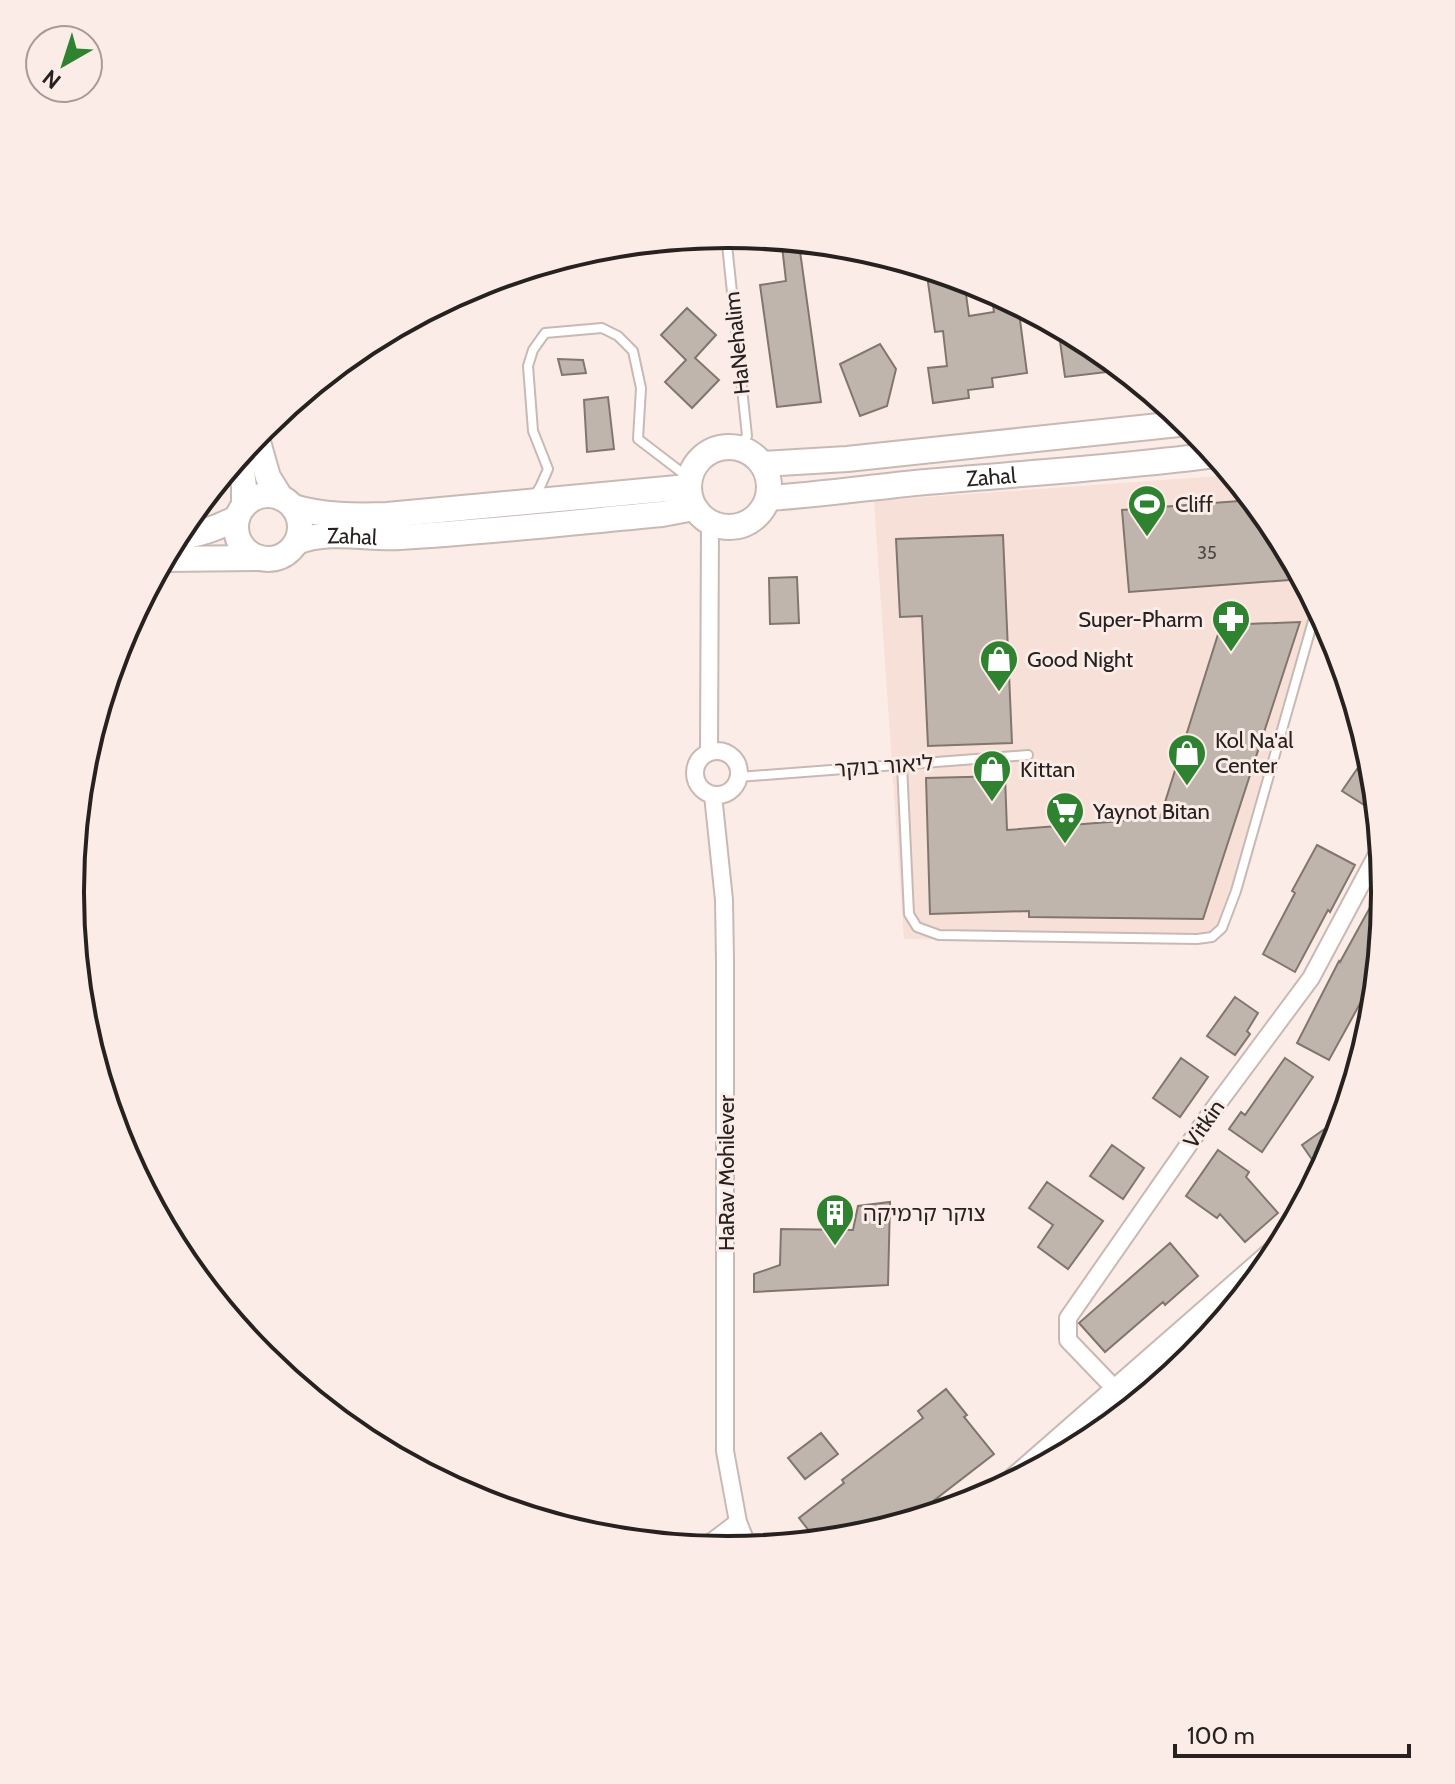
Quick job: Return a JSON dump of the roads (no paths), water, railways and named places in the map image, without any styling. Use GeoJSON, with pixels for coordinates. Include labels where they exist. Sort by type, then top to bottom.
{"type":"FeatureCollection","features":[{"type":"Feature","properties":{"kind":"main road","name":"Zahal"},"geometry":{"type":"LineString","coordinates":[[762,464],[847,459],[1170,425]]}},
{"type":"Feature","properties":{"kind":"main road"},"geometry":{"type":"LineString","coordinates":[[717,448],[738,448],[755,456],[762,464],[769,480],[768,498],[756,518],[746,524],[734,528],[722,527],[695,499],[693,468],[707,453],[717,448]]}},
{"type":"Feature","properties":{"kind":"main road"},"geometry":{"type":"LineString","coordinates":[[177,559],[278,558],[287,554],[297,542],[301,526],[298,516],[268,477],[260,450]]}},
{"type":"Feature","properties":{"kind":"main road","name":"Zahal"},"geometry":{"type":"LineString","coordinates":[[768,498],[1201,457]]}},
{"type":"Feature","properties":{"kind":"main road"},"geometry":{"type":"LineString","coordinates":[[242,470],[244,487],[236,528],[243,546],[259,558]]}},
{"type":"Feature","properties":{"kind":"main road"},"geometry":{"type":"LineString","coordinates":[[191,536],[210,531],[241,512],[256,497],[266,495],[287,503]]}},
{"type":"Feature","properties":{"kind":"main road","name":"Zahal"},"geometry":{"type":"LineString","coordinates":[[287,503],[311,512],[375,515],[530,502],[695,499]]}},
{"type":"Feature","properties":{"kind":"main road","name":"Zahal"},"geometry":{"type":"LineString","coordinates":[[297,542],[317,536],[398,537],[662,514],[695,499]]}},
{"type":"Feature","properties":{"kind":"main road"},"geometry":{"type":"LineString","coordinates":[[1054,1446],[1235,1288]]}},
{"type":"Feature","properties":{"kind":"street"},"geometry":{"type":"LineString","coordinates":[[695,499],[709,752]]}},
{"type":"Feature","properties":{"kind":"street"},"geometry":{"type":"LineString","coordinates":[[709,752],[724,752],[736,762],[739,777],[727,793],[713,795],[701,789],[695,776],[698,762],[709,752]]}},
{"type":"Feature","properties":{"kind":"street","name":"HaRav Mohilever"},"geometry":{"type":"LineString","coordinates":[[713,795],[724,900],[725,945],[725,1451],[743,1535]]}},
{"type":"Feature","properties":{"kind":"street","name":"Vitkin"},"geometry":{"type":"LineString","coordinates":[[1117,1391],[1068,1340],[1068,1318],[1210,1114],[1311,978],[1370,867]]}},
{"type":"Feature","properties":{"kind":"street"},"geometry":{"type":"LineString","coordinates":[[720,1536],[738,1522]]}},
{"type":"Feature","properties":{"kind":"lane","name":"HaNehalim"},"geometry":{"type":"LineString","coordinates":[[727,248],[747,436],[738,448]]}},
{"type":"Feature","properties":{"kind":"lane"},"geometry":{"type":"LineString","coordinates":[[530,502],[548,469],[533,431],[528,366],[533,350],[545,333],[602,328],[618,336],[633,351],[641,388],[638,439],[695,499]]}},
{"type":"Feature","properties":{"kind":"lane"},"geometry":{"type":"LineString","coordinates":[[902,765],[909,914],[917,927],[939,935],[1212,937],[1222,928],[1236,891],[1312,624]]}},
{"type":"Feature","properties":{"kind":"lane","name":"ליאור בוקר"},"geometry":{"type":"LineString","coordinates":[[739,777],[1028,755]]}},
{"type":"Feature","properties":{"kind":"place","name":"Cliff"},"geometry":{"type":"Point","coordinates":[1147,538]}},
{"type":"Feature","properties":{"kind":"place","name":"Super-Pharm"},"geometry":{"type":"Point","coordinates":[1231,653]}},
{"type":"Feature","properties":{"kind":"place","name":"Good Night"},"geometry":{"type":"Point","coordinates":[999,693]}},
{"type":"Feature","properties":{"kind":"place","name":"Kol Na'al Center"},"geometry":{"type":"Point","coordinates":[1187,787]}},
{"type":"Feature","properties":{"kind":"place","name":"Kittan"},"geometry":{"type":"Point","coordinates":[992,803]}},
{"type":"Feature","properties":{"kind":"place","name":"Yaynot Bitan"},"geometry":{"type":"Point","coordinates":[1065,845]}},
{"type":"Feature","properties":{"kind":"place","name":"צוקר קרמיקה"},"geometry":{"type":"Point","coordinates":[835,1247]}}]}
